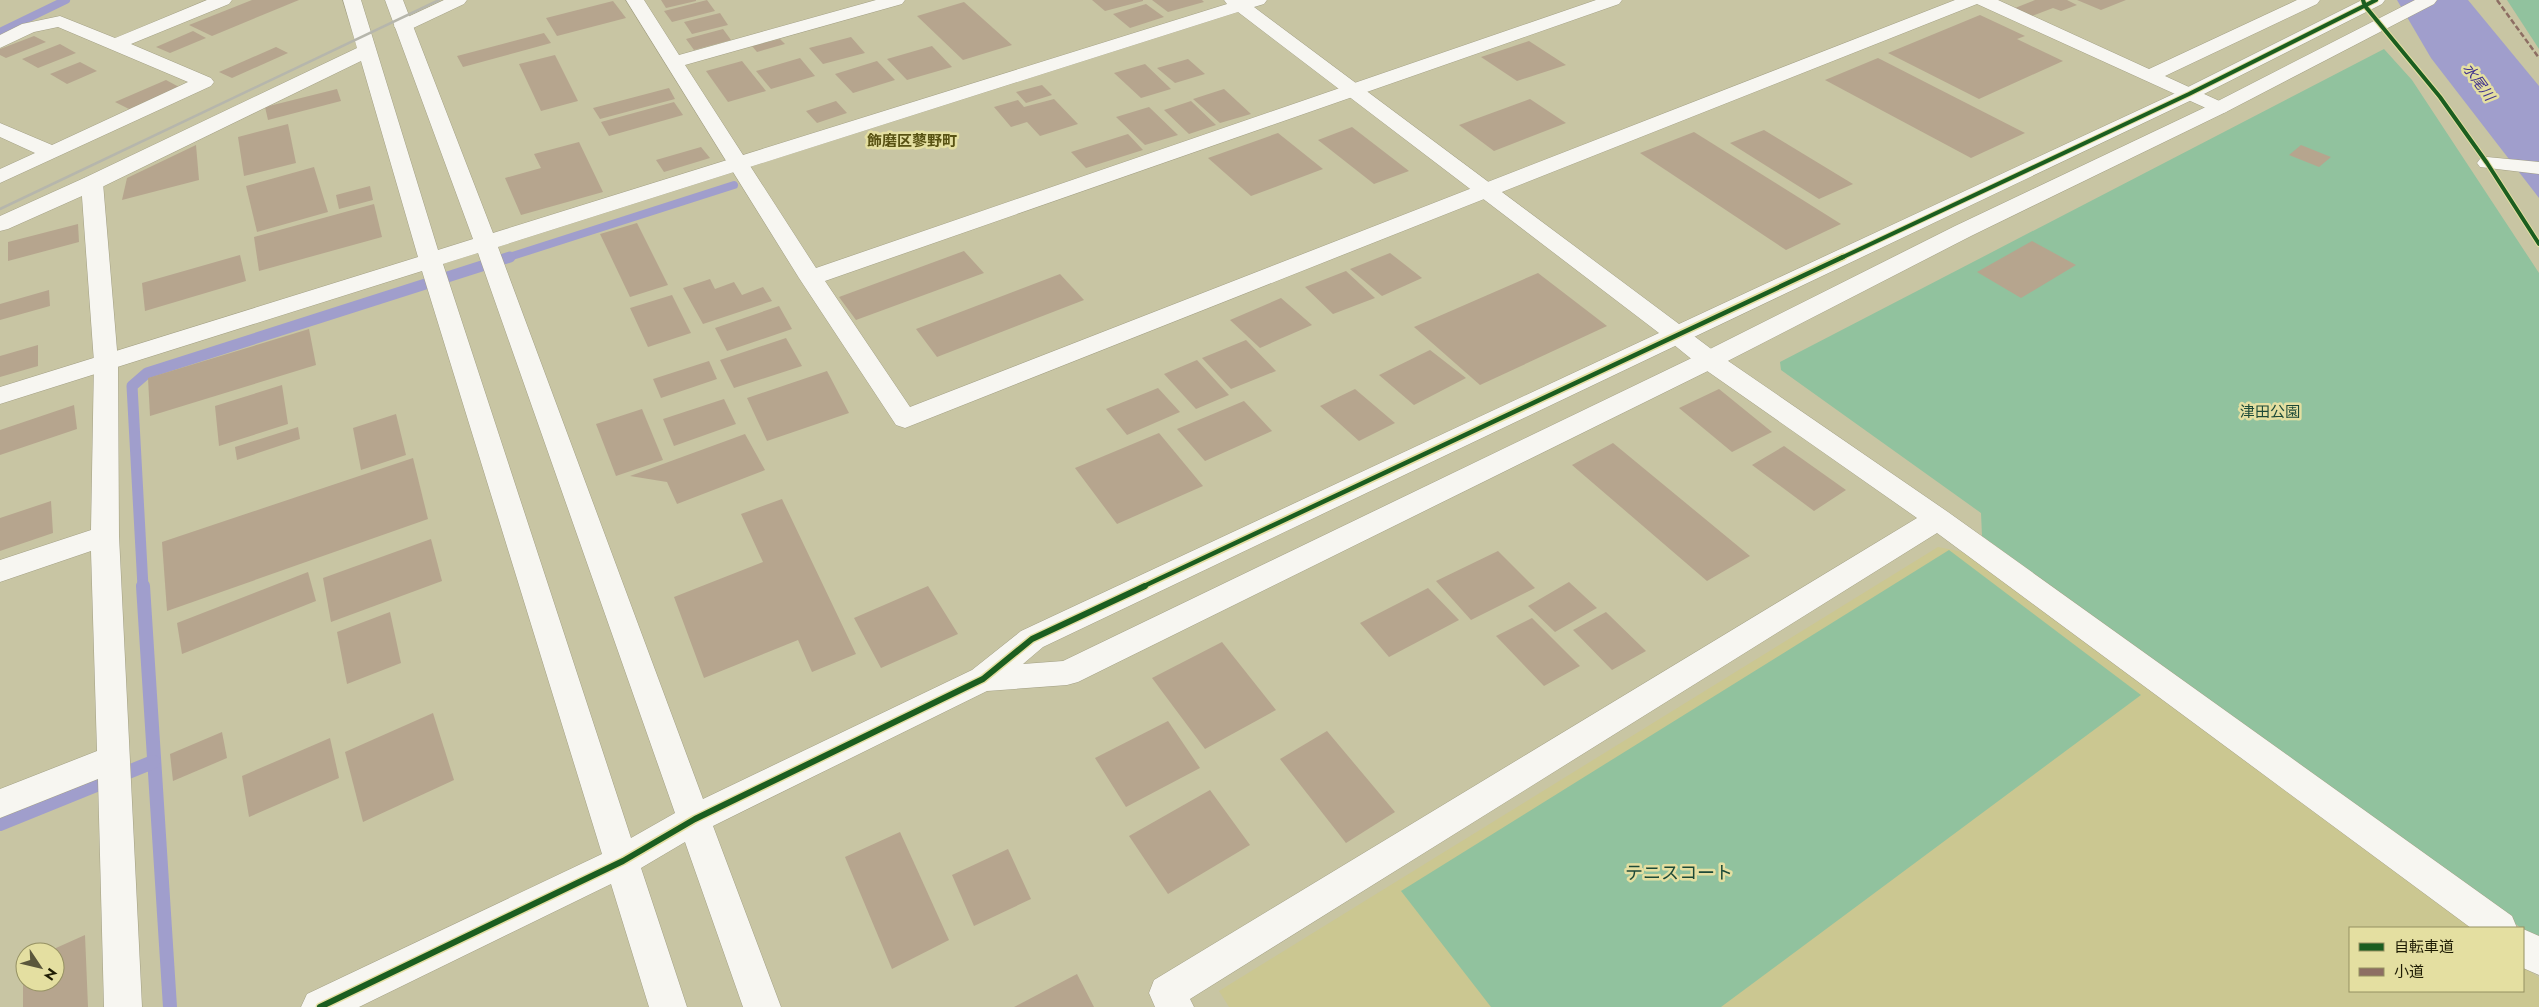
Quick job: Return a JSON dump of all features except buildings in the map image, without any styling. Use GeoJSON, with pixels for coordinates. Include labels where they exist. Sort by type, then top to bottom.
{"type":"FeatureCollection","features":[{"type":"Feature","properties":{"kind":"street"},"geometry":{"type":"LineString","coordinates":[[113,45],[223,0]]}},
{"type":"Feature","properties":{"kind":"street"},"geometry":{"type":"LineString","coordinates":[[352,0],[430,260],[668,1007]]}},
{"type":"Feature","properties":{"kind":"street"},"geometry":{"type":"LineString","coordinates":[[394,0],[486,244],[762,1007]]}},
{"type":"Feature","properties":{"kind":"street"},"geometry":{"type":"LineString","coordinates":[[403,26],[458,0]]}},
{"type":"Feature","properties":{"kind":"street"},"geometry":{"type":"LineString","coordinates":[[636,0],[811,278],[905,419],[1487,192],[1971,0]]}},
{"type":"Feature","properties":{"kind":"street"},"geometry":{"type":"LineString","coordinates":[[674,62],[896,0]]}},
{"type":"Feature","properties":{"kind":"street"},"geometry":{"type":"LineString","coordinates":[[811,278],[1613,0]]}},
{"type":"Feature","properties":{"kind":"street"},"geometry":{"type":"LineString","coordinates":[[1983,0],[2219,108]]}},
{"type":"Feature","properties":{"kind":"street"},"geometry":{"type":"LineString","coordinates":[[2149,76],[2311,0]]}},
{"type":"Feature","properties":{"kind":"street"},"geometry":{"type":"LineString","coordinates":[[983,679],[1067,673],[1709,360],[1963,231],[2219,108],[2389,22],[2428,0]]}},
{"type":"Feature","properties":{"kind":"street"},"geometry":{"type":"LineString","coordinates":[[320,1007],[622,861],[695,819],[983,679],[1032,639],[2190,94],[2374,1]]}},
{"type":"Feature","properties":{"kind":"street"},"geometry":{"type":"LineString","coordinates":[[0,396],[486,244],[1244,2],[1352,90],[1709,360],[1938,519],[2497,927]]}},
{"type":"Feature","properties":{"kind":"street"},"geometry":{"type":"LineString","coordinates":[[0,42],[28,28],[60,22],[204,82],[0,177]]}},
{"type":"Feature","properties":{"kind":"street"},"geometry":{"type":"LineString","coordinates":[[0,224],[92,183],[368,50]]}},
{"type":"Feature","properties":{"kind":"street"},"geometry":{"type":"LineString","coordinates":[[0,128],[53,152]]}},
{"type":"Feature","properties":{"kind":"street"},"geometry":{"type":"LineString","coordinates":[[2486,163],[2539,168]]}},
{"type":"Feature","properties":{"kind":"street"},"geometry":{"type":"LineString","coordinates":[[92,183],[106,362],[105,536],[123,1007]]}},
{"type":"Feature","properties":{"kind":"street"},"geometry":{"type":"LineString","coordinates":[[1175,1007],[1167,993],[1938,519]]}},
{"type":"Feature","properties":{"kind":"street"},"geometry":{"type":"LineString","coordinates":[[0,571],[105,536]]}},
{"type":"Feature","properties":{"kind":"street"},"geometry":{"type":"LineString","coordinates":[[0,804],[113,759]]}},
{"type":"Feature","properties":{"kind":"street"},"geometry":{"type":"LineString","coordinates":[[2524,947],[2539,958]]}},
{"type":"Feature","properties":{"kind":"shaded area"},"geometry":{"type":"Polygon","coordinates":[[[1938,547],[1963,552],[2470,927],[2349,927],[2349,992],[2524,992],[2524,967],[2539,978],[2539,1007],[1229,1007],[1219,991],[1938,547]]]}},
{"type":"Feature","properties":{"kind":"green space"},"geometry":{"type":"Polygon","coordinates":[[[2507,0],[2539,0],[2539,49],[2507,0]]]}},
{"type":"Feature","properties":{"kind":"green space","name":"津田公園"},"geometry":{"type":"Polygon","coordinates":[[[2384,49],[2412,80],[2539,273],[2539,941],[2524,930],[2524,927],[2520,927],[1982,536],[1981,513],[1781,370],[1780,362],[2384,49]]]}},
{"type":"Feature","properties":{"kind":"green space","name":"テニスコート"},"geometry":{"type":"Polygon","coordinates":[[[1949,550],[2141,695],[1721,1007],[1491,1007],[1401,891],[1949,550]]]}},
{"type":"Feature","properties":{"kind":"water","name":"水尾川"},"geometry":{"type":"Polygon","coordinates":[[[2397,0],[2468,0],[2539,86],[2539,198],[2431,58],[2397,0]]]}},
{"type":"Feature","properties":{"kind":"waterway"},"geometry":{"type":"LineString","coordinates":[[0,32],[66,0]]}},
{"type":"Feature","properties":{"kind":"waterway"},"geometry":{"type":"LineString","coordinates":[[506,258],[734,185]]}},
{"type":"Feature","properties":{"kind":"waterway"},"geometry":{"type":"LineString","coordinates":[[143,587],[132,386],[147,373],[510,257]]}},
{"type":"Feature","properties":{"kind":"waterway"},"geometry":{"type":"LineString","coordinates":[[143,586],[170,1007]]}},
{"type":"Feature","properties":{"kind":"waterway"},"geometry":{"type":"LineString","coordinates":[[0,824],[153,762]]}},
{"type":"Feature","properties":{"kind":"railway"},"geometry":{"type":"LineString","coordinates":[[0,209],[439,0]]}},
{"type":"Feature","properties":{"kind":"marked path"},"geometry":{"type":"LineString","coordinates":[[2497,0],[2539,58]]}},
{"type":"Feature","properties":{"kind":"cycle path"},"geometry":{"type":"LineString","coordinates":[[2363,0],[2365,6],[2440,97],[2487,163],[2539,244]]}},
{"type":"Feature","properties":{"kind":"cycle path"},"geometry":{"type":"LineString","coordinates":[[320,1007],[623,861],[695,819],[983,679],[1032,639],[2189,94],[2376,0]]}},
{"type":"Feature","properties":{"kind":"district","name":"飾磨区蓼野町"},"geometry":{"type":"Point","coordinates":[912,141]}}]}
